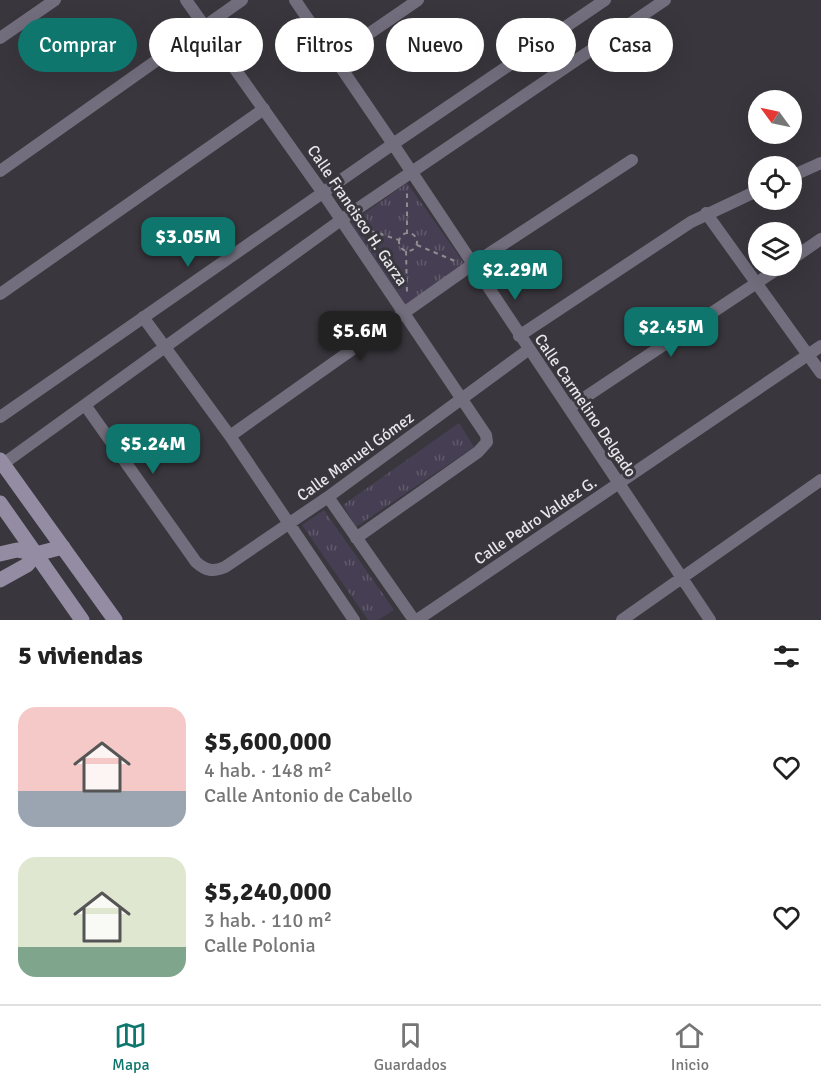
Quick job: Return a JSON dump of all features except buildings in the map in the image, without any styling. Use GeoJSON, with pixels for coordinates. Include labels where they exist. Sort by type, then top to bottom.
{"type":"FeatureCollection","features":[{"type":"Feature","properties":{"kind":"street"},"geometry":{"type":"LineString","coordinates":[[0,38],[55,0]]}},
{"type":"Feature","properties":{"kind":"street","name":"Calle Francisco H. Garza"},"geometry":{"type":"LineString","coordinates":[[186,0],[198,18]]}},
{"type":"Feature","properties":{"kind":"street"},"geometry":{"type":"LineString","coordinates":[[216,18],[242,0]]}},
{"type":"Feature","properties":{"kind":"street","name":"Calle Carmelino Delgado"},"geometry":{"type":"LineString","coordinates":[[295,0],[308,18]]}},
{"type":"Feature","properties":{"kind":"street"},"geometry":{"type":"LineString","coordinates":[[374,30],[418,0]]}},
{"type":"Feature","properties":{"kind":"street"},"geometry":{"type":"LineString","coordinates":[[0,417],[605,0]]}},
{"type":"Feature","properties":{"kind":"street"},"geometry":{"type":"LineString","coordinates":[[115,620],[1,462],[347,223],[411,172],[665,0]]}},
{"type":"Feature","properties":{"kind":"street"},"geometry":{"type":"LineString","coordinates":[[0,171],[149,65]]}},
{"type":"Feature","properties":{"kind":"street","name":"Calle Francisco H. Garza"},"geometry":{"type":"LineString","coordinates":[[237,72],[347,223],[486,435],[487,442],[478,453],[356,538]]}},
{"type":"Feature","properties":{"kind":"street","name":"Calle Carmelino Delgado"},"geometry":{"type":"LineString","coordinates":[[345,72],[528,350],[620,483],[710,620]]}},
{"type":"Feature","properties":{"kind":"street"},"geometry":{"type":"LineString","coordinates":[[0,294],[264,109]]}},
{"type":"Feature","properties":{"kind":"street"},"geometry":{"type":"LineString","coordinates":[[230,436],[473,264],[632,160]]}},
{"type":"Feature","properties":{"kind":"street"},"geometry":{"type":"LineString","coordinates":[[802,172],[821,163]]}},
{"type":"Feature","properties":{"kind":"street"},"geometry":{"type":"LineString","coordinates":[[519,336],[691,222],[748,195]]}},
{"type":"Feature","properties":{"kind":"street"},"geometry":{"type":"LineString","coordinates":[[706,213],[821,373]]}},
{"type":"Feature","properties":{"kind":"street"},"geometry":{"type":"LineString","coordinates":[[802,252],[821,239]]}},
{"type":"Feature","properties":{"kind":"street"},"geometry":{"type":"LineString","coordinates":[[569,408],[767,276]]}},
{"type":"Feature","properties":{"kind":"street"},"geometry":{"type":"LineString","coordinates":[[143,317],[230,436],[354,620]]}},
{"type":"Feature","properties":{"kind":"street","name":"Calle Pedro Valdez G."},"geometry":{"type":"LineString","coordinates":[[415,620],[821,346]]}},
{"type":"Feature","properties":{"kind":"street","name":"Calle Manuel Gómez"},"geometry":{"type":"LineString","coordinates":[[85,405],[196,562],[204,569],[215,571],[225,567],[328,497],[528,350]]}},
{"type":"Feature","properties":{"kind":"street"},"geometry":{"type":"LineString","coordinates":[[622,620],[821,480]]}},
{"type":"Feature","properties":{"kind":"street"},"geometry":{"type":"LineString","coordinates":[[328,497],[415,620]]}},
{"type":"Feature","properties":{"kind":"street"},"geometry":{"type":"LineString","coordinates":[[0,503],[81,620]]}},
{"type":"Feature","properties":{"kind":"street"},"geometry":{"type":"LineString","coordinates":[[0,554],[17,550],[36,554],[63,547]]}},
{"type":"Feature","properties":{"kind":"street"},"geometry":{"type":"LineString","coordinates":[[0,580],[27,565],[36,554]]}},
{"type":"Feature","properties":{"kind":"path"},"geometry":{"type":"LineString","coordinates":[[398,193],[407,187]]}},
{"type":"Feature","properties":{"kind":"path"},"geometry":{"type":"LineString","coordinates":[[407,187],[414,197]]}},
{"type":"Feature","properties":{"kind":"path"},"geometry":{"type":"LineString","coordinates":[[407,187],[407,234]]}},
{"type":"Feature","properties":{"kind":"path"},"geometry":{"type":"LineString","coordinates":[[347,223],[399,240]]}},
{"type":"Feature","properties":{"kind":"path"},"geometry":{"type":"LineString","coordinates":[[399,240],[407,234]]}},
{"type":"Feature","properties":{"kind":"path"},"geometry":{"type":"LineString","coordinates":[[407,234],[415,237],[417,245]]}},
{"type":"Feature","properties":{"kind":"path"},"geometry":{"type":"LineString","coordinates":[[399,240],[400,247],[406,251],[417,245]]}},
{"type":"Feature","properties":{"kind":"path"},"geometry":{"type":"LineString","coordinates":[[417,245],[462,264],[456,255]]}},
{"type":"Feature","properties":{"kind":"path"},"geometry":{"type":"LineString","coordinates":[[406,251],[407,293]]}},
{"type":"Feature","properties":{"kind":"green space"},"geometry":{"type":"Polygon","coordinates":[[[407,183],[467,267],[406,308],[349,224],[407,183]]]}},
{"type":"Feature","properties":{"kind":"green space"},"geometry":{"type":"Polygon","coordinates":[[[459,423],[474,447],[356,527],[343,505],[459,423]]]}},
{"type":"Feature","properties":{"kind":"green space"},"geometry":{"type":"Polygon","coordinates":[[[324,510],[394,610],[378,620],[368,620],[302,525],[324,510]]]}}]}
